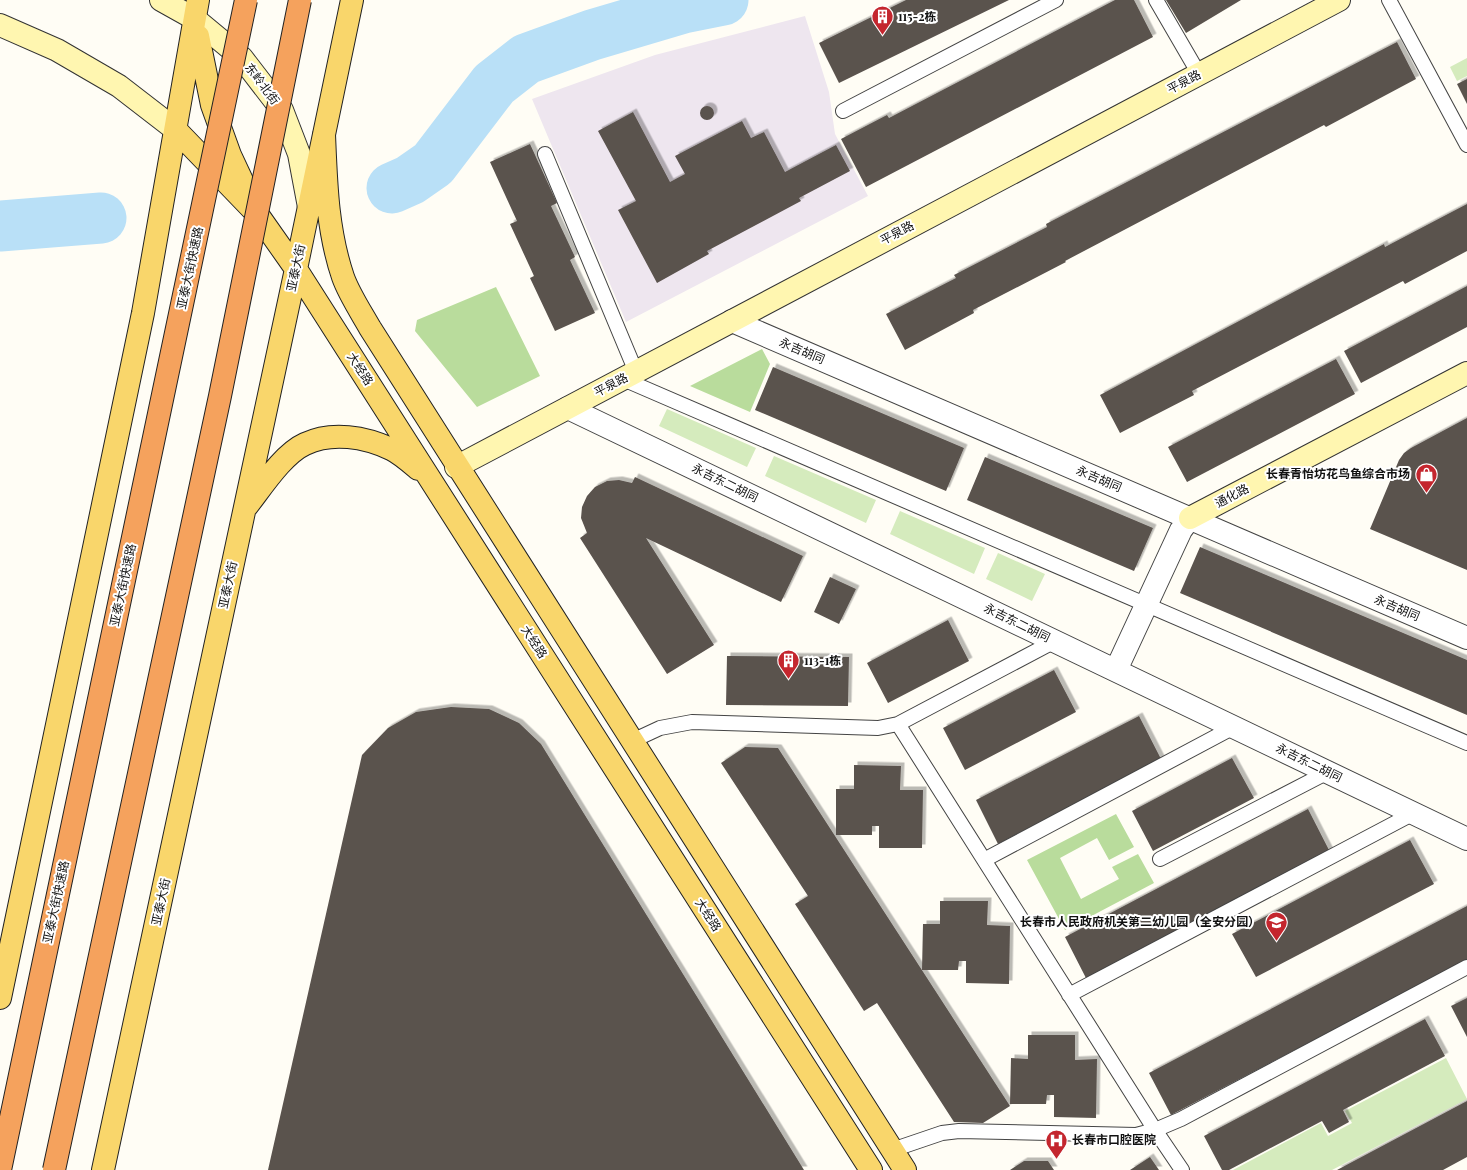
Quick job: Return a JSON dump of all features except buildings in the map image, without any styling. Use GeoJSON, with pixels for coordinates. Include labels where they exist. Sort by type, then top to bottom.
{"type":"FeatureCollection","features":[{"type":"Feature","properties":{"kind":"highway","name":"亚泰大街快速路"},"geometry":{"type":"LineString","coordinates":[[0,1170],[246,0]]}},
{"type":"Feature","properties":{"kind":"highway"},"geometry":{"type":"LineString","coordinates":[[54,1170],[220,396],[300,0]]}},
{"type":"Feature","properties":{"kind":"main road","name":"亚泰大街"},"geometry":{"type":"LineString","coordinates":[[103,1170],[296,269],[352,0]]}},
{"type":"Feature","properties":{"kind":"main road"},"geometry":{"type":"LineString","coordinates":[[0,998],[143,313],[196,9]]}},
{"type":"Feature","properties":{"kind":"main road"},"geometry":{"type":"LineString","coordinates":[[196,9],[212,105],[230,155],[258,215]]}},
{"type":"Feature","properties":{"kind":"main road","name":"大经路"},"geometry":{"type":"LineString","coordinates":[[176,130],[258,215],[296,269],[871,1170]]}},
{"type":"Feature","properties":{"kind":"main road"},"geometry":{"type":"LineString","coordinates":[[324,134],[326,191],[332,234],[343,278],[370,328],[456,467],[905,1170]]}},
{"type":"Feature","properties":{"kind":"main road"},"geometry":{"type":"LineString","coordinates":[[245,508],[285,459],[305,444],[334,437],[361,438],[392,450],[428,476]]}},
{"type":"Feature","properties":{"kind":"street","name":"东岭北街"},"geometry":{"type":"LineString","coordinates":[[161,0],[196,9],[242,58],[282,110],[299,154],[309,206]]}},
{"type":"Feature","properties":{"kind":"street","name":"平泉路"},"geometry":{"type":"LineString","coordinates":[[456,467],[1338,0]]}},
{"type":"Feature","properties":{"kind":"street"},"geometry":{"type":"LineString","coordinates":[[0,25],[57,50],[119,86],[176,130]]}},
{"type":"Feature","properties":{"kind":"street","name":"永吉胡同"},"geometry":{"type":"LineString","coordinates":[[732,321],[1467,638]]}},
{"type":"Feature","properties":{"kind":"street","name":"通化路"},"geometry":{"type":"LineString","coordinates":[[1116,670],[1181,530],[1190,518],[1467,373]]}},
{"type":"Feature","properties":{"kind":"street","name":"永吉东二胡同"},"geometry":{"type":"LineString","coordinates":[[568,408],[1467,839]]}},
{"type":"Feature","properties":{"kind":"lane"},"geometry":{"type":"LineString","coordinates":[[843,111],[1056,0]]}},
{"type":"Feature","properties":{"kind":"lane"},"geometry":{"type":"LineString","coordinates":[[1156,0],[1199,74]]}},
{"type":"Feature","properties":{"kind":"lane"},"geometry":{"type":"LineString","coordinates":[[1390,0],[1467,145]]}},
{"type":"Feature","properties":{"kind":"lane"},"geometry":{"type":"LineString","coordinates":[[545,154],[629,375],[1147,605],[1467,743]]}},
{"type":"Feature","properties":{"kind":"lane"},"geometry":{"type":"LineString","coordinates":[[632,742],[660,728],[692,722],[878,728],[898,724],[1056,641]]}},
{"type":"Feature","properties":{"kind":"lane"},"geometry":{"type":"LineString","coordinates":[[898,724],[1069,995],[1182,1170]]}},
{"type":"Feature","properties":{"kind":"lane"},"geometry":{"type":"LineString","coordinates":[[984,860],[1234,727]]}},
{"type":"Feature","properties":{"kind":"lane"},"geometry":{"type":"LineString","coordinates":[[1160,859],[1328,772]]}},
{"type":"Feature","properties":{"kind":"lane"},"geometry":{"type":"LineString","coordinates":[[1069,995],[1414,813]]}},
{"type":"Feature","properties":{"kind":"lane"},"geometry":{"type":"LineString","coordinates":[[892,1150],[942,1133],[959,1131],[1136,1135],[1155,1130],[1181,1120],[1467,967]]}},
{"type":"Feature","properties":{"kind":"shaded area"},"geometry":{"type":"Polygon","coordinates":[[[805,16],[829,92],[835,134],[868,196],[626,322],[532,99],[655,55],[805,16]]]}},
{"type":"Feature","properties":{"kind":"green space"},"geometry":{"type":"Polygon","coordinates":[[[1467,58],[1467,76],[1457,81],[1450,67],[1467,58]]]}},
{"type":"Feature","properties":{"kind":"green space"},"geometry":{"type":"Polygon","coordinates":[[[496,287],[540,376],[477,407],[415,331],[417,320],[496,287]]]}},
{"type":"Feature","properties":{"kind":"green space"},"geometry":{"type":"Polygon","coordinates":[[[762,349],[770,364],[750,412],[690,386],[762,349]]]}},
{"type":"Feature","properties":{"kind":"green space"},"geometry":{"type":"Polygon","coordinates":[[[667,409],[756,448],[747,467],[659,426],[667,409]]]}},
{"type":"Feature","properties":{"kind":"green space"},"geometry":{"type":"Polygon","coordinates":[[[774,456],[876,500],[866,523],[765,476],[774,456]]]}},
{"type":"Feature","properties":{"kind":"green space"},"geometry":{"type":"Polygon","coordinates":[[[900,511],[985,548],[974,574],[890,534],[900,511]]]}},
{"type":"Feature","properties":{"kind":"green space"},"geometry":{"type":"Polygon","coordinates":[[[998,553],[1045,574],[1032,601],[986,579],[998,553]]]}},
{"type":"Feature","properties":{"kind":"green space"},"geometry":{"type":"Polygon","coordinates":[[[1116,814],[1134,847],[1109,860],[1097,838],[1060,858],[1081,899],[1119,879],[1112,867],[1138,854],[1154,883],[1065,930],[1027,860],[1116,814]]]}},
{"type":"Feature","properties":{"kind":"green space"},"geometry":{"type":"Polygon","coordinates":[[[1446,1058],[1467,1099],[1332,1170],[1233,1170],[1321,1123],[1328,1136],[1352,1123],[1345,1111],[1446,1058]]]}},
{"type":"Feature","properties":{"kind":"waterway"},"geometry":{"type":"LineString","coordinates":[[392,188],[410,180],[433,164],[494,84],[526,59],[592,35],[683,8],[723,0]]}},
{"type":"Feature","properties":{"kind":"waterway"},"geometry":{"type":"LineString","coordinates":[[0,226],[101,218]]}},
{"type":"Feature","properties":{"kind":"place","name":"115-2栋"},"geometry":{"type":"Point","coordinates":[882,36]}},
{"type":"Feature","properties":{"kind":"place","name":"长春青怡坊花鸟鱼综合市场"},"geometry":{"type":"Point","coordinates":[1426,494]}},
{"type":"Feature","properties":{"kind":"place","name":"113-1栋"},"geometry":{"type":"Point","coordinates":[788,680]}},
{"type":"Feature","properties":{"kind":"place","name":"长春市人民政府机关第二幼儿园（全安分园）"},"geometry":{"type":"Point","coordinates":[1276,942]}},
{"type":"Feature","properties":{"kind":"place","name":"长春市口腔医院"},"geometry":{"type":"Point","coordinates":[1057,1160]}}]}
